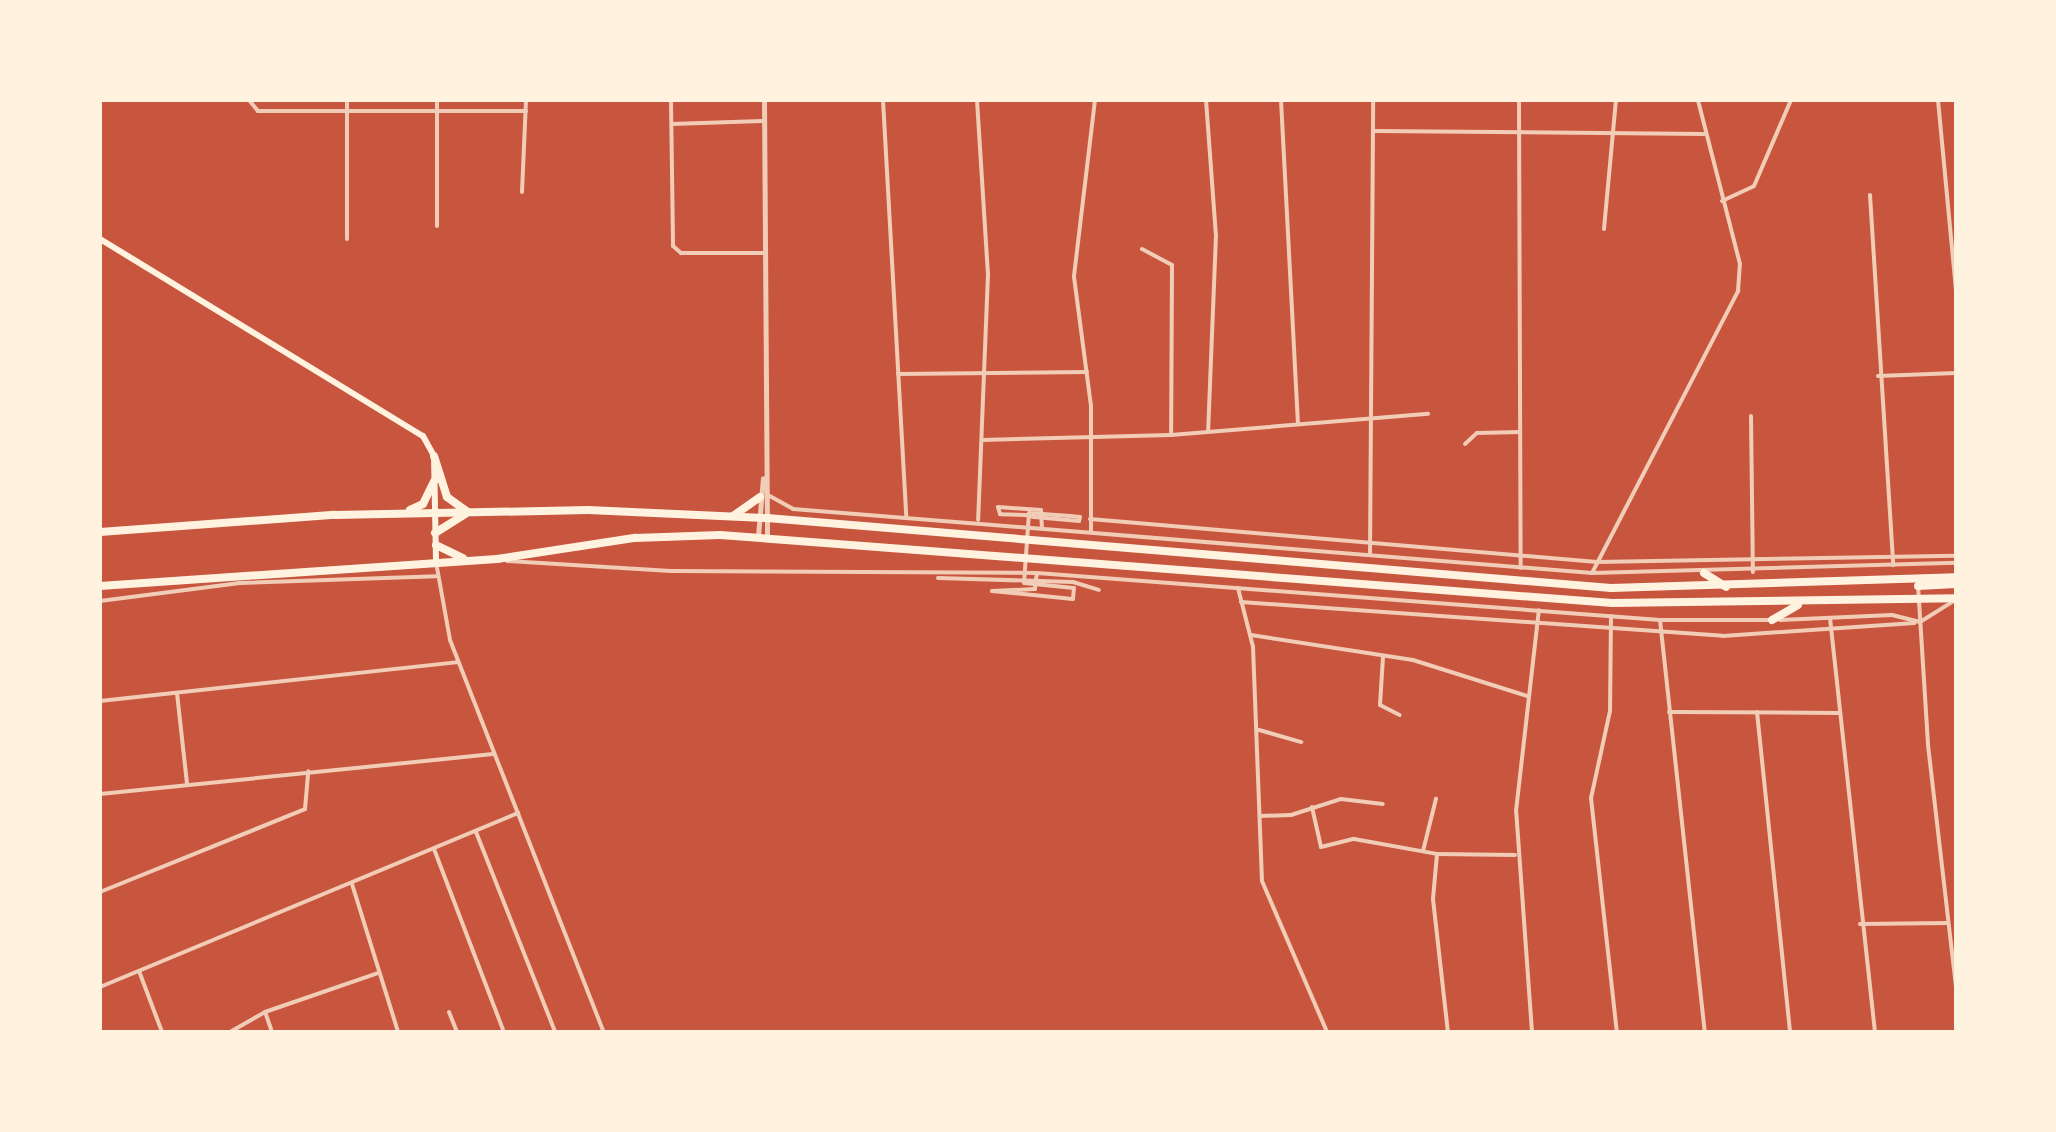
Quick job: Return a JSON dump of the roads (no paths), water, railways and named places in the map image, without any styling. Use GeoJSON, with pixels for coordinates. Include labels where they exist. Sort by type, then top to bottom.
{"type":"FeatureCollection","features":[{"type":"Feature","properties":{"kind":"highway"},"geometry":{"type":"LineString","coordinates":[[434,456],[447,498],[470,512]]}},
{"type":"Feature","properties":{"kind":"highway"},"geometry":{"type":"LineString","coordinates":[[402,512],[423,504],[434,481]]}},
{"type":"Feature","properties":{"kind":"highway"},"geometry":{"type":"LineString","coordinates":[[733,516],[763,496]]}},
{"type":"Feature","properties":{"kind":"highway"},"geometry":{"type":"LineString","coordinates":[[100,532],[402,512],[733,516],[1610,588],[1956,581]]}},
{"type":"Feature","properties":{"kind":"highway"},"geometry":{"type":"LineString","coordinates":[[436,533],[470,512]]}},
{"type":"Feature","properties":{"kind":"highway"},"geometry":{"type":"LineString","coordinates":[[940,532],[941,518]]}},
{"type":"Feature","properties":{"kind":"highway"},"geometry":{"type":"LineString","coordinates":[[1126,548],[1128,535]]}},
{"type":"Feature","properties":{"kind":"highway"},"geometry":{"type":"LineString","coordinates":[[100,586],[497,559],[636,538],[763,537],[1612,603],[1799,605],[1956,598]]}},
{"type":"Feature","properties":{"kind":"highway"},"geometry":{"type":"LineString","coordinates":[[436,545],[473,561]]}},
{"type":"Feature","properties":{"kind":"highway"},"geometry":{"type":"LineString","coordinates":[[1338,565],[1340,552]]}},
{"type":"Feature","properties":{"kind":"highway"},"geometry":{"type":"LineString","coordinates":[[1220,586],[1222,573]]}},
{"type":"Feature","properties":{"kind":"highway"},"geometry":{"type":"LineString","coordinates":[[1704,573],[1726,586]]}},
{"type":"Feature","properties":{"kind":"highway"},"geometry":{"type":"LineString","coordinates":[[1772,620],[1799,605]]}},
{"type":"Feature","properties":{"kind":"main road"},"geometry":{"type":"LineString","coordinates":[[100,239],[390,412],[423,436],[434,456],[436,562]]}},
{"type":"Feature","properties":{"kind":"street"},"geometry":{"type":"LineString","coordinates":[[249,100],[258,111],[526,111]]}},
{"type":"Feature","properties":{"kind":"street"},"geometry":{"type":"LineString","coordinates":[[347,100],[347,238]]}},
{"type":"Feature","properties":{"kind":"street"},"geometry":{"type":"LineString","coordinates":[[437,100],[437,226]]}},
{"type":"Feature","properties":{"kind":"street"},"geometry":{"type":"LineString","coordinates":[[522,192],[526,100]]}},
{"type":"Feature","properties":{"kind":"street"},"geometry":{"type":"LineString","coordinates":[[671,100],[673,246],[681,253],[765,253]]}},
{"type":"Feature","properties":{"kind":"street"},"geometry":{"type":"LineString","coordinates":[[763,537],[764,100]]}},
{"type":"Feature","properties":{"kind":"street"},"geometry":{"type":"LineString","coordinates":[[884,100],[906,515]]}},
{"type":"Feature","properties":{"kind":"street"},"geometry":{"type":"LineString","coordinates":[[977,100],[986,373],[978,522]]}},
{"type":"Feature","properties":{"kind":"street"},"geometry":{"type":"LineString","coordinates":[[1091,532],[1087,372],[1074,276],[1095,100]]}},
{"type":"Feature","properties":{"kind":"street"},"geometry":{"type":"LineString","coordinates":[[1206,100],[1216,235],[1208,430]]}},
{"type":"Feature","properties":{"kind":"street"},"geometry":{"type":"LineString","coordinates":[[1282,100],[1298,424]]}},
{"type":"Feature","properties":{"kind":"street"},"geometry":{"type":"LineString","coordinates":[[1370,555],[1374,100]]}},
{"type":"Feature","properties":{"kind":"street"},"geometry":{"type":"LineString","coordinates":[[1519,100],[1521,568]]}},
{"type":"Feature","properties":{"kind":"street"},"geometry":{"type":"LineString","coordinates":[[1604,230],[1616,100]]}},
{"type":"Feature","properties":{"kind":"street"},"geometry":{"type":"LineString","coordinates":[[1592,573],[1730,312],[1740,264],[1698,100]]}},
{"type":"Feature","properties":{"kind":"street"},"geometry":{"type":"LineString","coordinates":[[1722,201],[1754,186],[1791,100]]}},
{"type":"Feature","properties":{"kind":"street"},"geometry":{"type":"LineString","coordinates":[[1938,100],[1956,290]]}},
{"type":"Feature","properties":{"kind":"street"},"geometry":{"type":"LineString","coordinates":[[672,124],[765,121]]}},
{"type":"Feature","properties":{"kind":"street"},"geometry":{"type":"LineString","coordinates":[[1374,132],[1520,136],[1705,134]]}},
{"type":"Feature","properties":{"kind":"street"},"geometry":{"type":"LineString","coordinates":[[1870,195],[1878,376],[1893,565]]}},
{"type":"Feature","properties":{"kind":"street"},"geometry":{"type":"LineString","coordinates":[[1142,249],[1172,265],[1171,435]]}},
{"type":"Feature","properties":{"kind":"street"},"geometry":{"type":"LineString","coordinates":[[898,374],[1087,372]]}},
{"type":"Feature","properties":{"kind":"street"},"geometry":{"type":"LineString","coordinates":[[1878,376],[1956,373]]}},
{"type":"Feature","properties":{"kind":"street"},"geometry":{"type":"LineString","coordinates":[[982,440],[1171,435],[1428,414]]}},
{"type":"Feature","properties":{"kind":"street"},"geometry":{"type":"LineString","coordinates":[[1751,416],[1753,572]]}},
{"type":"Feature","properties":{"kind":"street"},"geometry":{"type":"LineString","coordinates":[[1465,444],[1477,434],[1520,432]]}},
{"type":"Feature","properties":{"kind":"street"},"geometry":{"type":"LineString","coordinates":[[763,496],[792,508],[1592,573],[1753,572],[1956,563]]}},
{"type":"Feature","properties":{"kind":"street"},"geometry":{"type":"LineString","coordinates":[[1036,576],[1035,589],[992,591],[1074,599],[1074,588],[1041,584],[1024,583],[1030,513],[1043,514],[1070,516],[1080,517],[1079,522],[1049,518],[1034,517],[1025,515],[1000,514],[998,507],[1041,510],[1042,528]]}},
{"type":"Feature","properties":{"kind":"street"},"geometry":{"type":"LineString","coordinates":[[1090,520],[1521,559],[1597,562],[1956,556]]}},
{"type":"Feature","properties":{"kind":"street"},"geometry":{"type":"LineString","coordinates":[[497,559],[671,571],[1036,576],[1660,620],[1892,615],[1920,622]]}},
{"type":"Feature","properties":{"kind":"street"},"geometry":{"type":"LineString","coordinates":[[436,562],[436,576],[458,662],[604,1032]]}},
{"type":"Feature","properties":{"kind":"street"},"geometry":{"type":"LineString","coordinates":[[100,601],[240,583],[436,576]]}},
{"type":"Feature","properties":{"kind":"street"},"geometry":{"type":"LineString","coordinates":[[938,578],[1036,576],[1100,590]]}},
{"type":"Feature","properties":{"kind":"street"},"geometry":{"type":"LineString","coordinates":[[1918,582],[1956,988]]}},
{"type":"Feature","properties":{"kind":"street"},"geometry":{"type":"LineString","coordinates":[[1238,588],[1251,635],[1266,891],[1327,1032]]}},
{"type":"Feature","properties":{"kind":"street"},"geometry":{"type":"LineString","coordinates":[[1241,602],[1724,636],[1920,622],[1956,598]]}},
{"type":"Feature","properties":{"kind":"street"},"geometry":{"type":"LineString","coordinates":[[1532,1032],[1516,855],[1527,696],[1539,610]]}},
{"type":"Feature","properties":{"kind":"street"},"geometry":{"type":"LineString","coordinates":[[1610,616],[1610,711],[1591,798],[1617,1032]]}},
{"type":"Feature","properties":{"kind":"street"},"geometry":{"type":"LineString","coordinates":[[1830,618],[1860,924],[1875,1032]]}},
{"type":"Feature","properties":{"kind":"street"},"geometry":{"type":"LineString","coordinates":[[1660,620],[1704,1032]]}},
{"type":"Feature","properties":{"kind":"street"},"geometry":{"type":"LineString","coordinates":[[1251,635],[1312,640],[1527,696]]}},
{"type":"Feature","properties":{"kind":"street"},"geometry":{"type":"LineString","coordinates":[[1383,656],[1380,705],[1400,716]]}},
{"type":"Feature","properties":{"kind":"street"},"geometry":{"type":"LineString","coordinates":[[100,701],[458,662]]}},
{"type":"Feature","properties":{"kind":"street"},"geometry":{"type":"LineString","coordinates":[[176,692],[187,783]]}},
{"type":"Feature","properties":{"kind":"street"},"geometry":{"type":"LineString","coordinates":[[1669,712],[1839,713]]}},
{"type":"Feature","properties":{"kind":"street"},"geometry":{"type":"LineString","coordinates":[[1757,712],[1790,1032]]}},
{"type":"Feature","properties":{"kind":"street"},"geometry":{"type":"LineString","coordinates":[[1258,730],[1301,742]]}},
{"type":"Feature","properties":{"kind":"street"},"geometry":{"type":"LineString","coordinates":[[100,794],[494,754]]}},
{"type":"Feature","properties":{"kind":"street"},"geometry":{"type":"LineString","coordinates":[[100,892],[305,809],[308,771]]}},
{"type":"Feature","properties":{"kind":"street"},"geometry":{"type":"LineString","coordinates":[[1260,816],[1312,808],[1341,798],[1383,804]]}},
{"type":"Feature","properties":{"kind":"street"},"geometry":{"type":"LineString","coordinates":[[1423,851],[1436,799]]}},
{"type":"Feature","properties":{"kind":"street"},"geometry":{"type":"LineString","coordinates":[[1312,808],[1321,847],[1354,838],[1437,854],[1516,855]]}},
{"type":"Feature","properties":{"kind":"street"},"geometry":{"type":"LineString","coordinates":[[100,987],[518,813]]}},
{"type":"Feature","properties":{"kind":"street"},"geometry":{"type":"LineString","coordinates":[[476,831],[555,1032]]}},
{"type":"Feature","properties":{"kind":"street"},"geometry":{"type":"LineString","coordinates":[[434,849],[504,1032]]}},
{"type":"Feature","properties":{"kind":"street"},"geometry":{"type":"LineString","coordinates":[[1437,854],[1433,899],[1448,1032]]}},
{"type":"Feature","properties":{"kind":"street"},"geometry":{"type":"LineString","coordinates":[[352,884],[398,1032]]}},
{"type":"Feature","properties":{"kind":"street"},"geometry":{"type":"LineString","coordinates":[[1860,924],[1948,923]]}},
{"type":"Feature","properties":{"kind":"street"},"geometry":{"type":"LineString","coordinates":[[139,971],[162,1032]]}},
{"type":"Feature","properties":{"kind":"street"},"geometry":{"type":"LineString","coordinates":[[230,1032],[265,1012],[379,973]]}},
{"type":"Feature","properties":{"kind":"street"},"geometry":{"type":"LineString","coordinates":[[265,1012],[272,1032]]}},
{"type":"Feature","properties":{"kind":"street"},"geometry":{"type":"LineString","coordinates":[[449,1012],[456,1032]]}}]}
